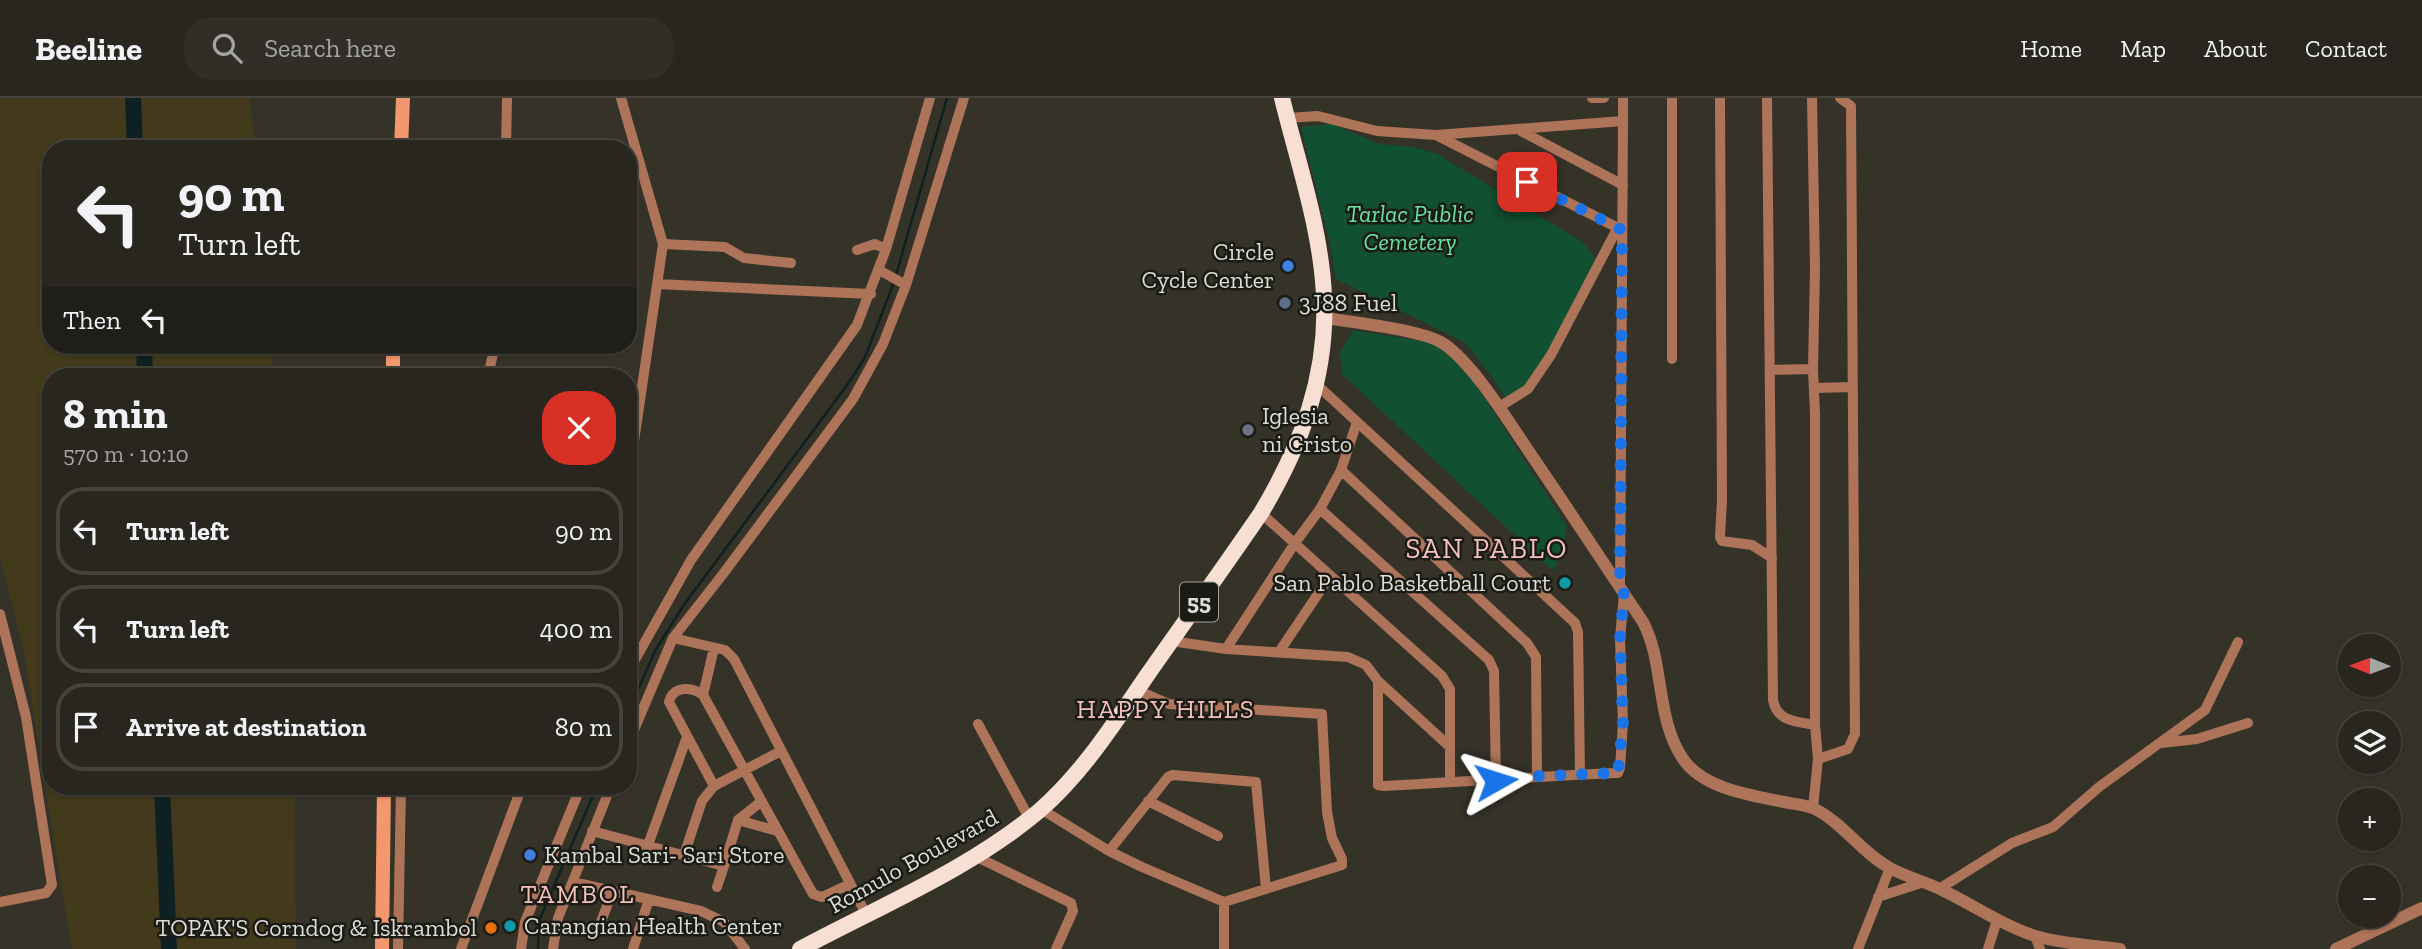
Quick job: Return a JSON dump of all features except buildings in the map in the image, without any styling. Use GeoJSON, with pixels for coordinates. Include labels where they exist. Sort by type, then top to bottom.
{"type":"FeatureCollection","features":[{"type":"Feature","properties":{"kind":"highway","name":"Romulo Boulevard"},"geometry":{"type":"LineString","coordinates":[[800,949],[975,856],[1035,814],[1076,774],[1261,513],[1277,486],[1304,430],[1316,384],[1325,318],[1320,259],[1282,98]]}},
{"type":"Feature","properties":{"kind":"main road"},"geometry":{"type":"LineString","coordinates":[[401,140],[403,98]]}},
{"type":"Feature","properties":{"kind":"main road"},"geometry":{"type":"LineString","coordinates":[[382,949],[384,795]]}},
{"type":"Feature","properties":{"kind":"street"},"geometry":{"type":"LineString","coordinates":[[506,140],[508,98]]}},
{"type":"Feature","properties":{"kind":"street"},"geometry":{"type":"LineString","coordinates":[[621,98],[633,140]]}},
{"type":"Feature","properties":{"kind":"street"},"geometry":{"type":"LineString","coordinates":[[637,656],[691,561],[857,325],[886,249],[930,98]]}},
{"type":"Feature","properties":{"kind":"street"},"geometry":{"type":"LineString","coordinates":[[637,723],[673,638],[853,399],[883,344],[906,285],[964,98]]}},
{"type":"Feature","properties":{"kind":"street"},"geometry":{"type":"LineString","coordinates":[[1592,98],[1604,98]]}},
{"type":"Feature","properties":{"kind":"street"},"geometry":{"type":"LineString","coordinates":[[1378,681],[1378,785],[1618,773],[1623,723],[1620,639],[1622,590],[1619,230],[1623,185],[1623,98]]}},
{"type":"Feature","properties":{"kind":"street"},"geometry":{"type":"LineString","coordinates":[[1672,98],[1672,359]]}},
{"type":"Feature","properties":{"kind":"street"},"geometry":{"type":"LineString","coordinates":[[1720,98],[1720,537],[1722,541],[1752,545],[1772,558]]}},
{"type":"Feature","properties":{"kind":"street"},"geometry":{"type":"LineString","coordinates":[[1768,98],[1775,709],[1784,719],[1815,725]]}},
{"type":"Feature","properties":{"kind":"street"},"geometry":{"type":"LineString","coordinates":[[1812,98],[1815,269],[1815,725],[1818,760],[1813,808]]}},
{"type":"Feature","properties":{"kind":"street"},"geometry":{"type":"LineString","coordinates":[[1818,760],[1848,749],[1855,734],[1851,106],[1840,98]]}},
{"type":"Feature","properties":{"kind":"street"},"geometry":{"type":"LineString","coordinates":[[1287,118],[1318,116],[1377,131],[1436,135],[1623,121]]}},
{"type":"Feature","properties":{"kind":"street"},"geometry":{"type":"LineString","coordinates":[[1520,130],[1623,185]]}},
{"type":"Feature","properties":{"kind":"street"},"geometry":{"type":"LineString","coordinates":[[1436,135],[1619,230]]}},
{"type":"Feature","properties":{"kind":"street"},"geometry":{"type":"LineString","coordinates":[[637,154],[663,244],[637,401]]}},
{"type":"Feature","properties":{"kind":"street"},"geometry":{"type":"LineString","coordinates":[[1499,407],[1528,389],[1551,355],[1619,230]]}},
{"type":"Feature","properties":{"kind":"street"},"geometry":{"type":"LineString","coordinates":[[663,244],[725,247],[744,258],[792,263]]}},
{"type":"Feature","properties":{"kind":"street"},"geometry":{"type":"LineString","coordinates":[[857,250],[875,244],[886,249]]}},
{"type":"Feature","properties":{"kind":"street"},"geometry":{"type":"LineString","coordinates":[[878,270],[906,285]]}},
{"type":"Feature","properties":{"kind":"street"},"geometry":{"type":"LineString","coordinates":[[657,284],[871,294]]}},
{"type":"Feature","properties":{"kind":"street"},"geometry":{"type":"LineString","coordinates":[[1325,318],[1386,328],[1442,343],[1459,356],[1499,407],[1649,634],[1671,736],[1684,761],[1703,779],[1749,795],[1813,808],[1890,868],[1940,888],[1997,920],[2035,936],[2120,949]]}},
{"type":"Feature","properties":{"kind":"street"},"geometry":{"type":"LineString","coordinates":[[1770,370],[1813,369]]}},
{"type":"Feature","properties":{"kind":"street"},"geometry":{"type":"LineString","coordinates":[[1316,384],[1575,623],[1578,632],[1580,774]]}},
{"type":"Feature","properties":{"kind":"street"},"geometry":{"type":"LineString","coordinates":[[1814,388],[1852,387]]}},
{"type":"Feature","properties":{"kind":"street"},"geometry":{"type":"LineString","coordinates":[[1226,649],[1320,509],[1341,470],[1357,422]]}},
{"type":"Feature","properties":{"kind":"street"},"geometry":{"type":"LineString","coordinates":[[1341,470],[1532,650],[1536,657],[1537,776]]}},
{"type":"Feature","properties":{"kind":"street"},"geometry":{"type":"LineString","coordinates":[[1320,509],[1489,660],[1494,671],[1496,781]]}},
{"type":"Feature","properties":{"kind":"street"},"geometry":{"type":"LineString","coordinates":[[1261,513],[1442,676],[1450,689],[1450,782]]}},
{"type":"Feature","properties":{"kind":"street"},"geometry":{"type":"LineString","coordinates":[[1279,652],[1329,576]]}},
{"type":"Feature","properties":{"kind":"street"},"geometry":{"type":"LineString","coordinates":[[0,614],[26,717],[52,885],[46,893],[0,902]]}},
{"type":"Feature","properties":{"kind":"street"},"geometry":{"type":"LineString","coordinates":[[673,638],[724,650],[734,659],[866,914]]}},
{"type":"Feature","properties":{"kind":"street"},"geometry":{"type":"LineString","coordinates":[[1171,641],[1226,649],[1348,657],[1366,664],[1378,681],[1450,747]]}},
{"type":"Feature","properties":{"kind":"street"},"geometry":{"type":"LineString","coordinates":[[1940,888],[2012,843],[2053,827],[2099,787],[2205,710],[2238,642]]}},
{"type":"Feature","properties":{"kind":"street"},"geometry":{"type":"LineString","coordinates":[[703,695],[714,648]]}},
{"type":"Feature","properties":{"kind":"street"},"geometry":{"type":"LineString","coordinates":[[714,786],[669,702],[671,695],[677,691],[688,688],[703,695],[814,894],[822,897],[850,884]]}},
{"type":"Feature","properties":{"kind":"street"},"geometry":{"type":"LineString","coordinates":[[978,724],[1035,814],[1142,867],[1224,902],[1342,865],[1332,838],[1327,812],[1322,714],[1169,704],[1137,690]]}},
{"type":"Feature","properties":{"kind":"street"},"geometry":{"type":"LineString","coordinates":[[2160,743],[2197,739],[2248,723]]}},
{"type":"Feature","properties":{"kind":"street"},"geometry":{"type":"LineString","coordinates":[[648,845],[687,737]]}},
{"type":"Feature","properties":{"kind":"street"},"geometry":{"type":"LineString","coordinates":[[684,855],[702,801],[714,786],[781,751]]}},
{"type":"Feature","properties":{"kind":"street"},"geometry":{"type":"LineString","coordinates":[[1109,851],[1168,777],[1173,775],[1256,782],[1266,889]]}},
{"type":"Feature","properties":{"kind":"street"},"geometry":{"type":"LineString","coordinates":[[398,949],[401,795]]}},
{"type":"Feature","properties":{"kind":"street"},"geometry":{"type":"LineString","coordinates":[[461,949],[519,795]]}},
{"type":"Feature","properties":{"kind":"street"},"geometry":{"type":"LineString","coordinates":[[521,949],[525,922],[577,795]]}},
{"type":"Feature","properties":{"kind":"street"},"geometry":{"type":"LineString","coordinates":[[553,949],[558,918],[607,795]]}},
{"type":"Feature","properties":{"kind":"street"},"geometry":{"type":"LineString","coordinates":[[717,887],[738,820],[762,802]]}},
{"type":"Feature","properties":{"kind":"street"},"geometry":{"type":"LineString","coordinates":[[1148,802],[1217,836]]}},
{"type":"Feature","properties":{"kind":"street"},"geometry":{"type":"LineString","coordinates":[[738,820],[777,831]]}},
{"type":"Feature","properties":{"kind":"street"},"geometry":{"type":"LineString","coordinates":[[592,831],[724,866]]}},
{"type":"Feature","properties":{"kind":"street"},"geometry":{"type":"LineString","coordinates":[[975,856],[1071,903],[1073,911],[1056,949]]}},
{"type":"Feature","properties":{"kind":"street"},"geometry":{"type":"LineString","coordinates":[[1858,949],[1890,868]]}},
{"type":"Feature","properties":{"kind":"street"},"geometry":{"type":"LineString","coordinates":[[573,881],[712,916],[724,922],[745,949]]}},
{"type":"Feature","properties":{"kind":"street"},"geometry":{"type":"LineString","coordinates":[[1878,897],[1924,882]]}},
{"type":"Feature","properties":{"kind":"street"},"geometry":{"type":"LineString","coordinates":[[600,927],[613,890]]}},
{"type":"Feature","properties":{"kind":"street"},"geometry":{"type":"LineString","coordinates":[[633,949],[649,899]]}},
{"type":"Feature","properties":{"kind":"street"},"geometry":{"type":"LineString","coordinates":[[1224,902],[1224,949]]}},
{"type":"Feature","properties":{"kind":"street"},"geometry":{"type":"LineString","coordinates":[[2336,949],[2422,908]]}},
{"type":"Feature","properties":{"kind":"street"},"geometry":{"type":"LineString","coordinates":[[1988,949],[1997,920]]}},
{"type":"Feature","properties":{"kind":"street"},"geometry":{"type":"LineString","coordinates":[[2035,936],[2040,949]]}},
{"type":"Feature","properties":{"kind":"green space","name":"Tarlac Public Cemetery"},"geometry":{"type":"Polygon","coordinates":[[[1331,124],[1380,144],[1414,147],[1437,154],[1583,242],[1598,261],[1526,391],[1509,402],[1464,342],[1336,279],[1329,239],[1301,127],[1331,124]]]}},
{"type":"Feature","properties":{"kind":"green space"},"geometry":{"type":"Polygon","coordinates":[[[1353,330],[1434,343],[1472,379],[1567,526],[1562,553],[1553,571],[1342,374],[1340,353],[1353,330]]]}},
{"type":"Feature","properties":{"kind":"sand"},"geometry":{"type":"Polygon","coordinates":[[[0,98],[250,98],[254,140],[42,140],[42,354],[271,354],[272,368],[42,368],[42,764],[23,647],[0,556],[0,98]]]}},
{"type":"Feature","properties":{"kind":"sand"},"geometry":{"type":"Polygon","coordinates":[[[47,795],[294,795],[296,949],[72,949],[47,795]]]}},
{"type":"Feature","properties":{"kind":"waterway"},"geometry":{"type":"LineString","coordinates":[[133,98],[135,140]]}},
{"type":"Feature","properties":{"kind":"waterway"},"geometry":{"type":"LineString","coordinates":[[896,275],[947,98]]}},
{"type":"Feature","properties":{"kind":"waterway"},"geometry":{"type":"LineString","coordinates":[[637,692],[655,651],[683,606],[850,381],[865,357],[893,285]]}},
{"type":"Feature","properties":{"kind":"waterway"},"geometry":{"type":"LineString","coordinates":[[144,354],[145,368]]}},
{"type":"Feature","properties":{"kind":"waterway"},"geometry":{"type":"LineString","coordinates":[[162,795],[169,949]]}},
{"type":"Feature","properties":{"kind":"waterway"},"geometry":{"type":"LineString","coordinates":[[538,949],[539,921],[593,795]]}},
{"type":"Feature","properties":{"kind":"place","name":"Circle Cycle Center"},"geometry":{"type":"Point","coordinates":[1288,266]}},
{"type":"Feature","properties":{"kind":"place","name":"3J88 Fuel"},"geometry":{"type":"Point","coordinates":[1285,303]}},
{"type":"Feature","properties":{"kind":"place","name":"Iglesia ni Cristo"},"geometry":{"type":"Point","coordinates":[1248,430]}},
{"type":"Feature","properties":{"kind":"place","name":"San Pablo Basketball Court"},"geometry":{"type":"Point","coordinates":[1565,583]}},
{"type":"Feature","properties":{"kind":"place","name":"Kambal Sari- Sari Store"},"geometry":{"type":"Point","coordinates":[530,855]}},
{"type":"Feature","properties":{"kind":"place","name":"Carangian Health Center"},"geometry":{"type":"Point","coordinates":[510,926]}},
{"type":"Feature","properties":{"kind":"place","name":"TOPAK'S Corndog & Iskrambol"},"geometry":{"type":"Point","coordinates":[491,928]}},
{"type":"Feature","properties":{"kind":"district","name":"SAN PABLO"},"geometry":{"type":"Point","coordinates":[1487,548]}},
{"type":"Feature","properties":{"kind":"district","name":"HAPPY HILLS"},"geometry":{"type":"Point","coordinates":[1166,709]}},
{"type":"Feature","properties":{"kind":"district","name":"TAMBOL"},"geometry":{"type":"Point","coordinates":[578,894]}},
{"type":"Feature","properties":{"kind":"route"},"geometry":{"type":"LineString","coordinates":[[1496,781],[1537,776],[1618,773],[1623,723],[1620,639],[1624,593],[1620,587],[1622,230],[1527,182]]}}]}
